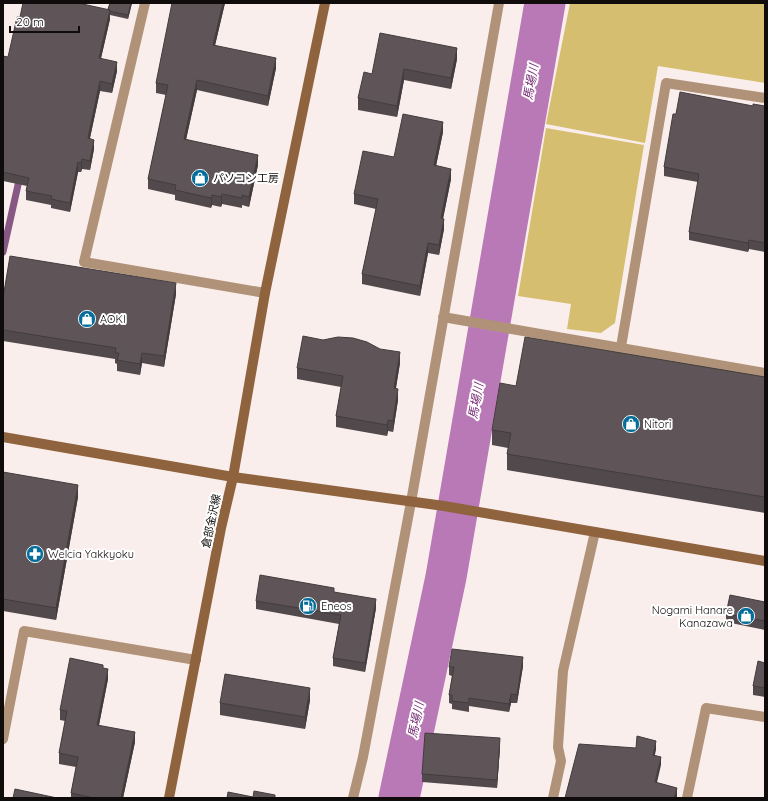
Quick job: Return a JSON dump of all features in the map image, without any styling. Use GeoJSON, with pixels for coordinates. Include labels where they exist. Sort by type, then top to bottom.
{"type":"FeatureCollection","features":[{"type":"Feature","properties":{"kind":"street"},"geometry":{"type":"LineString","coordinates":[[145,3],[84,262],[266,293]]}},
{"type":"Feature","properties":{"kind":"street","name":"倉部金沢線"},"geometry":{"type":"LineString","coordinates":[[169,798],[221,528],[233,477],[266,293],[325,3]]}},
{"type":"Feature","properties":{"kind":"street"},"geometry":{"type":"LineString","coordinates":[[353,798],[363,758],[411,502],[499,3]]}},
{"type":"Feature","properties":{"kind":"street"},"geometry":{"type":"LineString","coordinates":[[621,347],[666,83],[765,98]]}},
{"type":"Feature","properties":{"kind":"street"},"geometry":{"type":"LineString","coordinates":[[443,317],[765,373]]}},
{"type":"Feature","properties":{"kind":"street"},"geometry":{"type":"LineString","coordinates":[[3,437],[233,477],[444,506],[765,561]]}},
{"type":"Feature","properties":{"kind":"street"},"geometry":{"type":"LineString","coordinates":[[553,798],[560,761],[558,747],[563,671],[595,532]]}},
{"type":"Feature","properties":{"kind":"street"},"geometry":{"type":"LineString","coordinates":[[3,739],[24,631],[196,660]]}},
{"type":"Feature","properties":{"kind":"street"},"geometry":{"type":"LineString","coordinates":[[687,798],[706,708],[765,716]]}},
{"type":"Feature","properties":{"kind":"shaded area"},"geometry":{"type":"Polygon","coordinates":[[[570,3],[765,3],[765,83],[658,66],[645,143],[546,124],[570,3]]]}},
{"type":"Feature","properties":{"kind":"shaded area"},"geometry":{"type":"Polygon","coordinates":[[[546,128],[644,145],[615,323],[601,333],[567,329],[571,304],[518,296],[546,128]]]}},
{"type":"Feature","properties":{"kind":"building"},"geometry":{"type":"Polygon","coordinates":[[[23,3],[78,3],[110,10],[99,58],[117,62],[112,84],[100,81],[88,138],[94,140],[90,161],[82,159],[81,163],[78,162],[70,203],[51,199],[52,196],[26,191],[29,178],[3,172],[3,56],[8,57],[17,17],[20,17],[23,3]]]}},
{"type":"Feature","properties":{"kind":"building"},"geometry":{"type":"Polygon","coordinates":[[[110,3],[131,3],[128,15],[109,11],[110,10],[108,9],[110,3]]]}},
{"type":"Feature","properties":{"kind":"building"},"geometry":{"type":"Polygon","coordinates":[[[172,3],[223,3],[213,45],[276,58],[268,96],[197,80],[184,139],[258,155],[249,197],[242,195],[242,198],[222,194],[221,197],[212,195],[211,198],[175,190],[176,185],[148,179],[168,85],[156,83],[172,3]]]}},
{"type":"Feature","properties":{"kind":"building"},"geometry":{"type":"Polygon","coordinates":[[[380,33],[457,48],[451,78],[404,69],[397,106],[358,98],[364,72],[372,74],[380,33]]]}},
{"type":"Feature","properties":{"kind":"building"},"geometry":{"type":"Polygon","coordinates":[[[680,92],[753,106],[753,104],[765,106],[765,243],[749,240],[748,243],[689,232],[699,174],[664,167],[673,114],[676,114],[680,92]]]}},
{"type":"Feature","properties":{"kind":"building"},"geometry":{"type":"Polygon","coordinates":[[[403,114],[443,122],[434,165],[451,169],[441,218],[444,219],[439,245],[428,243],[420,286],[362,274],[378,199],[354,194],[363,151],[394,157],[403,114]]]}},
{"type":"Feature","properties":{"kind":"building"},"geometry":{"type":"Polygon","coordinates":[[[10,256],[176,283],[164,356],[142,353],[140,364],[117,360],[119,353],[115,353],[116,348],[3,330],[3,298],[10,256]]]}},
{"type":"Feature","properties":{"kind":"building"},"geometry":{"type":"Polygon","coordinates":[[[303,336],[323,340],[338,337],[353,338],[367,342],[380,349],[400,352],[394,388],[398,389],[393,421],[388,420],[387,425],[336,416],[343,376],[297,368],[303,336]]]}},
{"type":"Feature","properties":{"kind":"building","name":"Nitori"},"geometry":{"type":"Polygon","coordinates":[[[525,337],[765,377],[765,497],[507,454],[511,433],[492,430],[500,383],[516,386],[525,337]]]}},
{"type":"Feature","properties":{"kind":"building","name":"Welcia Yakkyoku"},"geometry":{"type":"Polygon","coordinates":[[[3,472],[78,485],[56,608],[3,599],[3,472]]]}},
{"type":"Feature","properties":{"kind":"building"},"geometry":{"type":"Polygon","coordinates":[[[260,575],[334,588],[334,592],[376,599],[365,663],[333,658],[341,615],[256,601],[260,575]]]}},
{"type":"Feature","properties":{"kind":"building"},"geometry":{"type":"Polygon","coordinates":[[[730,595],[765,602],[765,621],[726,614],[730,595]]]}},
{"type":"Feature","properties":{"kind":"building"},"geometry":{"type":"Polygon","coordinates":[[[452,649],[523,657],[517,695],[511,694],[509,704],[469,698],[469,703],[452,701],[452,695],[449,695],[454,667],[449,667],[452,649]]]}},
{"type":"Feature","properties":{"kind":"building"},"geometry":{"type":"Polygon","coordinates":[[[70,658],[103,665],[103,668],[108,669],[97,725],[135,732],[121,798],[94,798],[71,793],[78,757],[59,753],[67,711],[60,710],[70,658]]]}},
{"type":"Feature","properties":{"kind":"building"},"geometry":{"type":"Polygon","coordinates":[[[758,661],[765,663],[765,688],[753,686],[758,661]]]}},
{"type":"Feature","properties":{"kind":"building"},"geometry":{"type":"Polygon","coordinates":[[[225,674],[310,688],[305,717],[220,703],[225,674]]]}},
{"type":"Feature","properties":{"kind":"building"},"geometry":{"type":"Polygon","coordinates":[[[425,733],[500,738],[497,780],[422,774],[425,733]]]}},
{"type":"Feature","properties":{"kind":"building"},"geometry":{"type":"Polygon","coordinates":[[[637,736],[656,741],[653,755],[661,757],[655,782],[677,788],[674,798],[565,798],[579,744],[636,748],[637,736]]]}},
{"type":"Feature","properties":{"kind":"building"},"geometry":{"type":"Polygon","coordinates":[[[15,789],[57,798],[13,798],[15,789]]]}},
{"type":"Feature","properties":{"kind":"building"},"geometry":{"type":"Polygon","coordinates":[[[254,791],[275,795],[275,798],[227,798],[228,792],[253,797],[254,791]]]}},
{"type":"Feature","properties":{"kind":"waterway","name":"馬場川"},"geometry":{"type":"LineString","coordinates":[[399,798],[446,577],[545,3]]}},
{"type":"Feature","properties":{"kind":"waterway"},"geometry":{"type":"LineString","coordinates":[[3,252],[20,176]]}},
{"type":"Feature","properties":{"kind":"place","name":"パソコン工房"},"geometry":{"type":"Point","coordinates":[200,178]}},
{"type":"Feature","properties":{"kind":"place","name":"AOKI"},"geometry":{"type":"Point","coordinates":[87,319]}},
{"type":"Feature","properties":{"kind":"place","name":"Nitori"},"geometry":{"type":"Point","coordinates":[631,424]}},
{"type":"Feature","properties":{"kind":"place","name":"Welcia Yakkyoku"},"geometry":{"type":"Point","coordinates":[35,554]}},
{"type":"Feature","properties":{"kind":"place","name":"Eneos"},"geometry":{"type":"Point","coordinates":[308,606]}},
{"type":"Feature","properties":{"kind":"place","name":"Nogami Hanare Kanazawa"},"geometry":{"type":"Point","coordinates":[746,616]}}]}
